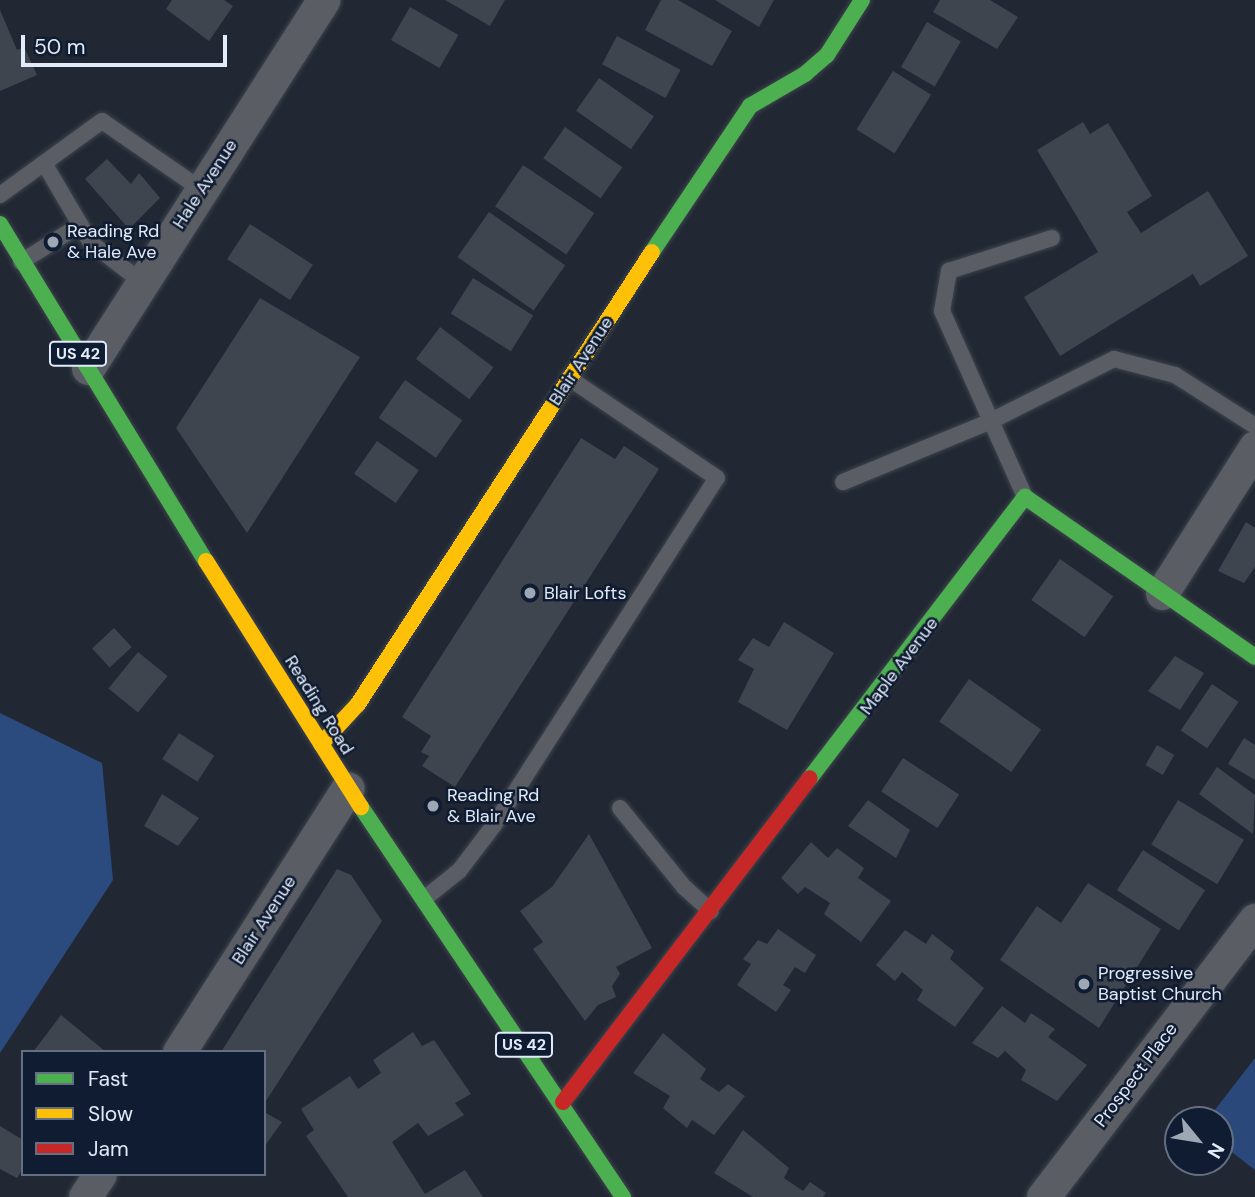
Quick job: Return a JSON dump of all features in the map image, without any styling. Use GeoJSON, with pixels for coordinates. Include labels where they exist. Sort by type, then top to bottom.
{"type":"FeatureCollection","features":[{"type":"Feature","properties":{"kind":"street","name":"Hale Avenue"},"geometry":{"type":"LineString","coordinates":[[88,368],[323,0]]}},
{"type":"Feature","properties":{"kind":"street","name":"Blair Avenue"},"geometry":{"type":"LineString","coordinates":[[321,744],[358,704],[733,127],[751,106],[805,74],[827,55],[862,0]]}},
{"type":"Feature","properties":{"kind":"street","name":"Reading Road"},"geometry":{"type":"LineString","coordinates":[[0,224],[348,788],[563,1102],[623,1197]]}},
{"type":"Feature","properties":{"kind":"street"},"geometry":{"type":"LineString","coordinates":[[1162,593],[1255,447]]}},
{"type":"Feature","properties":{"kind":"street"},"geometry":{"type":"LineString","coordinates":[[1025,497],[1255,657]]}},
{"type":"Feature","properties":{"kind":"street","name":"Maple Avenue"},"geometry":{"type":"LineString","coordinates":[[563,1102],[1025,497]]}},
{"type":"Feature","properties":{"kind":"street","name":"Blair Avenue"},"geometry":{"type":"LineString","coordinates":[[180,1050],[348,788]]}},
{"type":"Feature","properties":{"kind":"street","name":"Prospect Place"},"geometry":{"type":"LineString","coordinates":[[1043,1197],[1255,920]]}},
{"type":"Feature","properties":{"kind":"street"},"geometry":{"type":"LineString","coordinates":[[85,1197],[99,1176]]}},
{"type":"Feature","properties":{"kind":"lane"},"geometry":{"type":"LineString","coordinates":[[0,195],[102,121],[202,190]]}},
{"type":"Feature","properties":{"kind":"lane"},"geometry":{"type":"LineString","coordinates":[[44,163],[91,243],[142,282]]}},
{"type":"Feature","properties":{"kind":"lane"},"geometry":{"type":"LineString","coordinates":[[21,262],[80,225]]}},
{"type":"Feature","properties":{"kind":"lane"},"geometry":{"type":"LineString","coordinates":[[1025,497],[942,311],[949,271],[1052,238]]}},
{"type":"Feature","properties":{"kind":"lane"},"geometry":{"type":"LineString","coordinates":[[843,482],[991,421],[1114,359],[1175,375],[1255,426]]}},
{"type":"Feature","properties":{"kind":"lane"},"geometry":{"type":"LineString","coordinates":[[424,899],[459,871],[494,825],[717,478],[569,378]]}},
{"type":"Feature","properties":{"kind":"lane"},"geometry":{"type":"LineString","coordinates":[[620,808],[684,887],[710,911]]}},
{"type":"Feature","properties":{"kind":"shaded area"},"geometry":{"type":"Polygon","coordinates":[[[0,713],[102,763],[113,880],[0,1053],[0,713]]]}},
{"type":"Feature","properties":{"kind":"shaded area"},"geometry":{"type":"Polygon","coordinates":[[[1255,1058],[1255,1170],[1234,1154],[1234,1106],[1218,1106],[1255,1058]]]}},
{"type":"Feature","properties":{"kind":"building"},"geometry":{"type":"Polygon","coordinates":[[[172,0],[224,0],[233,6],[209,41],[166,9],[172,0]]]}},
{"type":"Feature","properties":{"kind":"building"},"geometry":{"type":"Polygon","coordinates":[[[445,0],[505,0],[490,26],[445,0]]]}},
{"type":"Feature","properties":{"kind":"building"},"geometry":{"type":"Polygon","coordinates":[[[661,0],[678,0],[732,31],[712,66],[645,30],[661,0]]]}},
{"type":"Feature","properties":{"kind":"building"},"geometry":{"type":"Polygon","coordinates":[[[715,0],[774,0],[759,27],[715,0]]]}},
{"type":"Feature","properties":{"kind":"building"},"geometry":{"type":"Polygon","coordinates":[[[940,0],[990,0],[1018,17],[997,49],[933,12],[940,0]]]}},
{"type":"Feature","properties":{"kind":"building"},"geometry":{"type":"Polygon","coordinates":[[[410,7],[458,35],[439,68],[391,40],[410,7]]]}},
{"type":"Feature","properties":{"kind":"building"},"geometry":{"type":"Polygon","coordinates":[[[0,10],[17,50],[24,47],[37,75],[0,91],[0,10]]]}},
{"type":"Feature","properties":{"kind":"building"},"geometry":{"type":"Polygon","coordinates":[[[927,22],[961,42],[935,87],[901,67],[927,22]]]}},
{"type":"Feature","properties":{"kind":"building"},"geometry":{"type":"Polygon","coordinates":[[[617,36],[681,70],[666,98],[602,64],[617,36]]]}},
{"type":"Feature","properties":{"kind":"building"},"geometry":{"type":"Polygon","coordinates":[[[893,71],[931,95],[895,153],[856,130],[893,71]]]}},
{"type":"Feature","properties":{"kind":"building"},"geometry":{"type":"Polygon","coordinates":[[[599,78],[654,116],[631,149],[576,111],[599,78]]]}},
{"type":"Feature","properties":{"kind":"building"},"geometry":{"type":"Polygon","coordinates":[[[1083,122],[1090,134],[1108,123],[1152,196],[1127,212],[1141,233],[1208,191],[1248,256],[1200,286],[1193,274],[1060,356],[1024,297],[1098,252],[1037,150],[1083,122]]]}},
{"type":"Feature","properties":{"kind":"building"},"geometry":{"type":"Polygon","coordinates":[[[565,127],[622,167],[601,198],[543,158],[565,127]]]}},
{"type":"Feature","properties":{"kind":"building"},"geometry":{"type":"Polygon","coordinates":[[[107,159],[131,184],[139,173],[160,198],[129,229],[85,179],[107,159]]]}},
{"type":"Feature","properties":{"kind":"building"},"geometry":{"type":"Polygon","coordinates":[[[523,165],[594,213],[566,255],[495,206],[523,165]]]}},
{"type":"Feature","properties":{"kind":"building"},"geometry":{"type":"Polygon","coordinates":[[[489,212],[565,265],[534,310],[457,257],[489,212]]]}},
{"type":"Feature","properties":{"kind":"building"},"geometry":{"type":"Polygon","coordinates":[[[250,224],[313,265],[290,300],[227,259],[250,224]]]}},
{"type":"Feature","properties":{"kind":"building"},"geometry":{"type":"Polygon","coordinates":[[[473,278],[533,316],[511,351],[451,314],[473,278]]]}},
{"type":"Feature","properties":{"kind":"building"},"geometry":{"type":"Polygon","coordinates":[[[260,298],[360,357],[247,533],[176,428],[260,298]]]}},
{"type":"Feature","properties":{"kind":"building"},"geometry":{"type":"Polygon","coordinates":[[[440,327],[494,367],[469,399],[416,359],[440,327]]]}},
{"type":"Feature","properties":{"kind":"building"},"geometry":{"type":"Polygon","coordinates":[[[405,380],[462,420],[436,458],[379,418],[405,380]]]}},
{"type":"Feature","properties":{"kind":"building","name":"Blair Lofts"},"geometry":{"type":"Polygon","coordinates":[[[581,438],[615,459],[624,446],[659,469],[455,787],[422,766],[429,756],[421,752],[431,736],[402,717],[581,438]]]}},
{"type":"Feature","properties":{"kind":"building"},"geometry":{"type":"Polygon","coordinates":[[[377,441],[419,470],[396,503],[354,474],[377,441]]]}},
{"type":"Feature","properties":{"kind":"building"},"geometry":{"type":"Polygon","coordinates":[[[1246,522],[1255,528],[1255,567],[1244,583],[1218,571],[1246,522]]]}},
{"type":"Feature","properties":{"kind":"building"},"geometry":{"type":"Polygon","coordinates":[[[1060,559],[1113,596],[1085,637],[1031,600],[1060,559]]]}},
{"type":"Feature","properties":{"kind":"building"},"geometry":{"type":"Polygon","coordinates":[[[784,622],[834,653],[787,730],[738,702],[754,669],[738,660],[753,638],[769,647],[784,622]]]}},
{"type":"Feature","properties":{"kind":"building"},"geometry":{"type":"Polygon","coordinates":[[[114,628],[132,647],[110,667],[92,648],[114,628]]]}},
{"type":"Feature","properties":{"kind":"building"},"geometry":{"type":"Polygon","coordinates":[[[138,652],[168,676],[138,712],[108,689],[138,652]]]}},
{"type":"Feature","properties":{"kind":"building"},"geometry":{"type":"Polygon","coordinates":[[[1175,656],[1204,673],[1180,710],[1148,691],[1175,656]]]}},
{"type":"Feature","properties":{"kind":"building"},"geometry":{"type":"Polygon","coordinates":[[[969,679],[1041,729],[1011,772],[939,722],[969,679]]]}},
{"type":"Feature","properties":{"kind":"building"},"geometry":{"type":"Polygon","coordinates":[[[1212,684],[1239,702],[1207,748],[1181,730],[1212,684]]]}},
{"type":"Feature","properties":{"kind":"building"},"geometry":{"type":"Polygon","coordinates":[[[179,733],[214,756],[197,782],[162,759],[179,733]]]}},
{"type":"Feature","properties":{"kind":"building"},"geometry":{"type":"Polygon","coordinates":[[[1244,738],[1255,745],[1255,780],[1228,764],[1244,738]]]}},
{"type":"Feature","properties":{"kind":"building"},"geometry":{"type":"Polygon","coordinates":[[[1157,745],[1174,755],[1163,775],[1146,765],[1157,745]]]}},
{"type":"Feature","properties":{"kind":"building"},"geometry":{"type":"Polygon","coordinates":[[[903,758],[959,794],[937,828],[881,792],[903,758]]]}},
{"type":"Feature","properties":{"kind":"building"},"geometry":{"type":"Polygon","coordinates":[[[1217,767],[1255,795],[1253,834],[1199,794],[1217,767]]]}},
{"type":"Feature","properties":{"kind":"building"},"geometry":{"type":"Polygon","coordinates":[[[162,794],[199,818],[178,846],[144,826],[162,794]]]}},
{"type":"Feature","properties":{"kind":"building"},"geometry":{"type":"Polygon","coordinates":[[[868,800],[910,830],[896,858],[848,826],[868,800]]]}},
{"type":"Feature","properties":{"kind":"building"},"geometry":{"type":"Polygon","coordinates":[[[1178,800],[1244,840],[1217,884],[1151,845],[1178,800]]]}},
{"type":"Feature","properties":{"kind":"building"},"geometry":{"type":"Polygon","coordinates":[[[589,834],[652,948],[616,967],[620,974],[612,986],[616,997],[598,1005],[585,1021],[533,949],[543,942],[520,911],[552,887],[589,834]]]}},
{"type":"Feature","properties":{"kind":"building"},"geometry":{"type":"Polygon","coordinates":[[[811,842],[828,858],[837,848],[864,868],[858,878],[891,901],[861,942],[824,914],[830,903],[805,887],[798,894],[781,878],[811,842]]]}},
{"type":"Feature","properties":{"kind":"building"},"geometry":{"type":"Polygon","coordinates":[[[1143,850],[1205,890],[1179,931],[1117,890],[1143,850]]]}},
{"type":"Feature","properties":{"kind":"building"},"geometry":{"type":"Polygon","coordinates":[[[337,869],[351,875],[382,921],[266,1101],[266,1050],[222,1050],[337,869]]]}},
{"type":"Feature","properties":{"kind":"building"},"geometry":{"type":"Polygon","coordinates":[[[1088,883],[1161,929],[1099,1028],[1000,960],[1037,906],[1061,923],[1088,883]]]}},
{"type":"Feature","properties":{"kind":"building"},"geometry":{"type":"Polygon","coordinates":[[[778,929],[816,955],[805,973],[795,967],[783,985],[791,990],[776,1012],[737,985],[751,964],[743,959],[758,940],[767,944],[778,929]]]}},
{"type":"Feature","properties":{"kind":"building"},"geometry":{"type":"Polygon","coordinates":[[[905,930],[926,944],[932,934],[954,951],[950,959],[984,988],[955,1027],[917,1000],[923,990],[902,972],[895,981],[876,965],[905,930]]]}},
{"type":"Feature","properties":{"kind":"building"},"geometry":{"type":"Polygon","coordinates":[[[1002,1006],[1025,1023],[1031,1013],[1055,1029],[1048,1037],[1087,1065],[1057,1101],[1021,1080],[1026,1070],[1005,1051],[998,1058],[972,1043],[1002,1006]]]}},
{"type":"Feature","properties":{"kind":"building"},"geometry":{"type":"Polygon","coordinates":[[[61,1015],[104,1050],[35,1050],[61,1015]]]}},
{"type":"Feature","properties":{"kind":"building"},"geometry":{"type":"Polygon","coordinates":[[[413,1032],[422,1046],[434,1040],[471,1094],[455,1103],[464,1115],[428,1136],[418,1123],[392,1142],[425,1194],[465,1170],[483,1197],[348,1197],[306,1136],[314,1130],[301,1109],[350,1076],[358,1089],[381,1073],[373,1060],[413,1032]]]}},
{"type":"Feature","properties":{"kind":"building"},"geometry":{"type":"Polygon","coordinates":[[[663,1033],[706,1069],[700,1079],[719,1092],[728,1084],[745,1096],[714,1135],[692,1120],[687,1128],[663,1108],[670,1096],[633,1073],[663,1033]]]}},
{"type":"Feature","properties":{"kind":"building"},"geometry":{"type":"Polygon","coordinates":[[[266,1113],[282,1122],[266,1144],[266,1113]]]}},
{"type":"Feature","properties":{"kind":"building"},"geometry":{"type":"Polygon","coordinates":[[[0,1126],[21,1139],[21,1172],[17,1178],[0,1169],[0,1126]]]}},
{"type":"Feature","properties":{"kind":"building"},"geometry":{"type":"Polygon","coordinates":[[[743,1130],[789,1168],[784,1178],[803,1191],[810,1182],[826,1193],[823,1197],[753,1197],[714,1173],[743,1130]]]}},
{"type":"Feature","properties":{"kind":"traffic: fast"},"geometry":{"type":"LineString","coordinates":[[652,252],[750,106],[805,74],[827,55],[862,0]]}},
{"type":"Feature","properties":{"kind":"traffic: fast"},"geometry":{"type":"LineString","coordinates":[[0,224],[206,561]]}},
{"type":"Feature","properties":{"kind":"traffic: fast"},"geometry":{"type":"LineString","coordinates":[[810,778],[1025,497],[1255,657]]}},
{"type":"Feature","properties":{"kind":"traffic: fast"},"geometry":{"type":"LineString","coordinates":[[361,807],[623,1197]]}},
{"type":"Feature","properties":{"kind":"traffic: slow"},"geometry":{"type":"LineString","coordinates":[[321,744],[358,704],[652,252]]}},
{"type":"Feature","properties":{"kind":"traffic: slow"},"geometry":{"type":"LineString","coordinates":[[206,561],[361,807]]}},
{"type":"Feature","properties":{"kind":"traffic: jam"},"geometry":{"type":"LineString","coordinates":[[563,1102],[810,778]]}},
{"type":"Feature","properties":{"kind":"place","name":"Reading Rd & Hale Ave"},"geometry":{"type":"Point","coordinates":[53,242]}},
{"type":"Feature","properties":{"kind":"place","name":"Blair Lofts"},"geometry":{"type":"Point","coordinates":[530,593]}},
{"type":"Feature","properties":{"kind":"place","name":"Reading Rd & Blair Ave"},"geometry":{"type":"Point","coordinates":[433,806]}},
{"type":"Feature","properties":{"kind":"place","name":"Progressive Baptist Church"},"geometry":{"type":"Point","coordinates":[1084,984]}}]}
